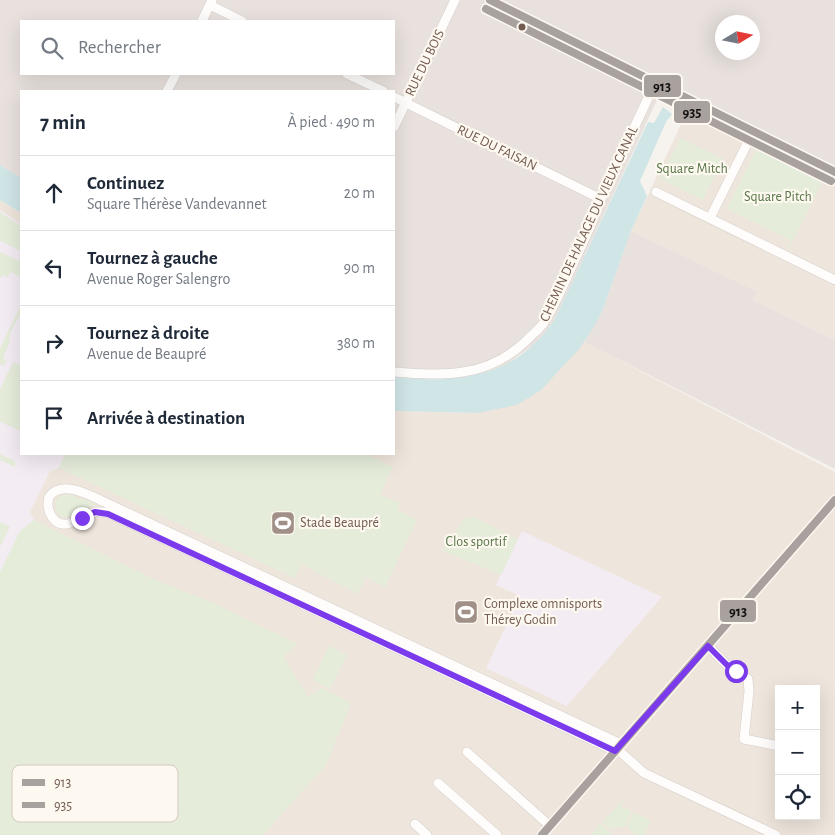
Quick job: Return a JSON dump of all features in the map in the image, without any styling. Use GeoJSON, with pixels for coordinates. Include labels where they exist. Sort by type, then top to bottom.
{"type":"FeatureCollection","features":[{"type":"Feature","properties":{"kind":"street","name":"RUE DU BOIS"},"geometry":{"type":"LineString","coordinates":[[395,125],[455,0]]}},
{"type":"Feature","properties":{"kind":"street"},"geometry":{"type":"LineString","coordinates":[[490,0],[835,172]]}},
{"type":"Feature","properties":{"kind":"street"},"geometry":{"type":"LineString","coordinates":[[202,20],[211,3],[240,20]]}},
{"type":"Feature","properties":{"kind":"street"},"geometry":{"type":"LineString","coordinates":[[168,90],[175,75]]}},
{"type":"Feature","properties":{"kind":"street"},"geometry":{"type":"LineString","coordinates":[[350,75],[381,90]]}},
{"type":"Feature","properties":{"kind":"street","name":"CHEMIN DE HALAGE DU VIEUX CANAL"},"geometry":{"type":"LineString","coordinates":[[395,372],[436,375],[484,368],[501,360],[523,344],[541,326],[550,312],[656,83]]}},
{"type":"Feature","properties":{"kind":"street","name":"RUE DU FAISAN"},"geometry":{"type":"LineString","coordinates":[[395,98],[601,199]]}},
{"type":"Feature","properties":{"kind":"street"},"geometry":{"type":"LineString","coordinates":[[710,218],[753,132]]}},
{"type":"Feature","properties":{"kind":"street"},"geometry":{"type":"LineString","coordinates":[[656,192],[835,280]]}},
{"type":"Feature","properties":{"kind":"street"},"geometry":{"type":"LineString","coordinates":[[617,748],[108,514],[95,512],[72,523],[60,523],[53,519],[49,511],[49,497],[57,490],[69,489],[113,506],[617,748],[644,773],[776,835]]}},
{"type":"Feature","properties":{"kind":"street"},"geometry":{"type":"LineString","coordinates":[[542,835],[835,500]]}},
{"type":"Feature","properties":{"kind":"street"},"geometry":{"type":"LineString","coordinates":[[708,646],[727,665],[745,676],[749,683],[744,739],[775,745]]}},
{"type":"Feature","properties":{"kind":"street"},"geometry":{"type":"LineString","coordinates":[[467,752],[550,826]]}},
{"type":"Feature","properties":{"kind":"street"},"geometry":{"type":"LineString","coordinates":[[438,783],[497,835]]}},
{"type":"Feature","properties":{"kind":"street"},"geometry":{"type":"LineString","coordinates":[[414,824],[427,835]]}},
{"type":"Feature","properties":{"kind":"shaded area"},"geometry":{"type":"Polygon","coordinates":[[[0,0],[835,0],[835,172],[663,87],[554,322],[536,343],[507,364],[480,375],[460,379],[395,377],[395,90],[20,90],[20,177],[0,165],[0,0]]]}},
{"type":"Feature","properties":{"kind":"shaded area"},"geometry":{"type":"Polygon","coordinates":[[[692,101],[835,172],[835,340],[753,300],[756,292],[631,231],[692,101]]]}},
{"type":"Feature","properties":{"kind":"shaded area"},"geometry":{"type":"Polygon","coordinates":[[[663,107],[672,114],[666,122],[640,181],[647,196],[631,231],[603,309],[580,348],[541,390],[517,405],[477,413],[395,411],[395,377],[413,379],[451,378],[488,372],[505,365],[521,355],[541,337],[554,321],[648,122],[654,123],[663,107]]]}},
{"type":"Feature","properties":{"kind":"shaded area"},"geometry":{"type":"Polygon","coordinates":[[[0,165],[20,177],[20,212],[0,200],[0,165]]]}},
{"type":"Feature","properties":{"kind":"shaded area"},"geometry":{"type":"Polygon","coordinates":[[[0,200],[20,212],[20,455],[395,455],[395,411],[477,413],[584,342],[835,472],[835,835],[0,835],[0,200]]]}},
{"type":"Feature","properties":{"kind":"shaded area"},"geometry":{"type":"Polygon","coordinates":[[[0,210],[20,223],[20,455],[65,455],[59,468],[50,471],[30,512],[34,520],[0,593],[0,210]]]}},
{"type":"Feature","properties":{"kind":"shaded area"},"geometry":{"type":"Polygon","coordinates":[[[631,231],[757,292],[753,300],[835,340],[835,469],[584,342],[603,309],[631,231]]]}},
{"type":"Feature","properties":{"kind":"shaded area"},"geometry":{"type":"Polygon","coordinates":[[[522,531],[662,597],[567,706],[486,668],[520,596],[496,585],[522,531]]]}},
{"type":"Feature","properties":{"kind":"green space","name":"Square Mitch"},"geometry":{"type":"Polygon","coordinates":[[[680,138],[723,159],[703,200],[660,179],[680,138]]]}},
{"type":"Feature","properties":{"kind":"green space","name":"Square Pitch"},"geometry":{"type":"Polygon","coordinates":[[[756,150],[822,183],[788,251],[791,240],[727,209],[756,150]]]}},
{"type":"Feature","properties":{"kind":"green space"},"geometry":{"type":"Polygon","coordinates":[[[0,212],[20,225],[20,251],[0,241],[0,212]]]}},
{"type":"Feature","properties":{"kind":"green space"},"geometry":{"type":"Polygon","coordinates":[[[0,252],[20,262],[20,277],[10,272],[8,278],[2,275],[0,279],[0,252]]]}},
{"type":"Feature","properties":{"kind":"green space"},"geometry":{"type":"Polygon","coordinates":[[[20,307],[20,315],[10,333],[9,344],[3,358],[7,361],[4,366],[0,364],[0,348],[20,307]]]}},
{"type":"Feature","properties":{"kind":"green space"},"geometry":{"type":"Polygon","coordinates":[[[13,362],[20,366],[20,431],[0,422],[0,389],[13,362]]]}},
{"type":"Feature","properties":{"kind":"green space"},"geometry":{"type":"Polygon","coordinates":[[[0,454],[15,461],[15,467],[0,460],[0,454]]]}},
{"type":"Feature","properties":{"kind":"green space","name":"Stade Beaupré"},"geometry":{"type":"Polygon","coordinates":[[[65,455],[368,455],[393,467],[380,495],[400,503],[397,510],[417,520],[385,587],[365,577],[358,594],[301,564],[295,578],[59,468],[65,455]]]}},
{"type":"Feature","properties":{"kind":"green space"},"geometry":{"type":"Polygon","coordinates":[[[67,494],[95,503],[96,505],[86,508],[72,517],[62,517],[56,510],[56,502],[61,496],[67,494]]]}},
{"type":"Feature","properties":{"kind":"green space","name":"Clos sportif"},"geometry":{"type":"Polygon","coordinates":[[[474,517],[518,539],[501,575],[443,551],[464,519],[474,517]]]}},
{"type":"Feature","properties":{"kind":"green space"},"geometry":{"type":"Polygon","coordinates":[[[34,520],[160,582],[211,602],[298,644],[283,656],[308,697],[321,688],[351,703],[326,765],[263,835],[0,835],[0,572],[20,531],[34,520]]]}},
{"type":"Feature","properties":{"kind":"green space"},"geometry":{"type":"Polygon","coordinates":[[[0,522],[10,527],[0,547],[0,522]]]}},
{"type":"Feature","properties":{"kind":"green space"},"geometry":{"type":"Polygon","coordinates":[[[329,646],[347,655],[330,689],[313,680],[329,646]]]}},
{"type":"Feature","properties":{"kind":"green space"},"geometry":{"type":"Polygon","coordinates":[[[625,798],[621,806],[631,811],[625,827],[617,827],[612,830],[602,822],[625,798]]]}},
{"type":"Feature","properties":{"kind":"green space"},"geometry":{"type":"Polygon","coordinates":[[[633,812],[651,821],[644,835],[635,835],[627,827],[633,812]]]}},
{"type":"Feature","properties":{"kind":"green space"},"geometry":{"type":"Polygon","coordinates":[[[600,824],[610,832],[609,835],[591,835],[600,824]]]}},
{"type":"Feature","properties":{"kind":"transit line","name":"913"},"geometry":{"type":"LineString","coordinates":[[490,0],[835,172]]}},
{"type":"Feature","properties":{"kind":"transit line","name":"935"},"geometry":{"type":"LineString","coordinates":[[486,9],[831,181]]}},
{"type":"Feature","properties":{"kind":"transit line","name":"913"},"geometry":{"type":"LineString","coordinates":[[542,835],[835,500]]}},
{"type":"Feature","properties":{"kind":"place","name":"Stade Beaupré"},"geometry":{"type":"Point","coordinates":[283,523]}},
{"type":"Feature","properties":{"kind":"place","name":"Complexe omnisports Thérey Godin"},"geometry":{"type":"Point","coordinates":[466,612]}},
{"type":"Feature","properties":{"kind":"route"},"geometry":{"type":"LineString","coordinates":[[82,518],[91,513],[103,512],[134,525],[615,751],[708,646],[727,665],[736,671]]}}]}
